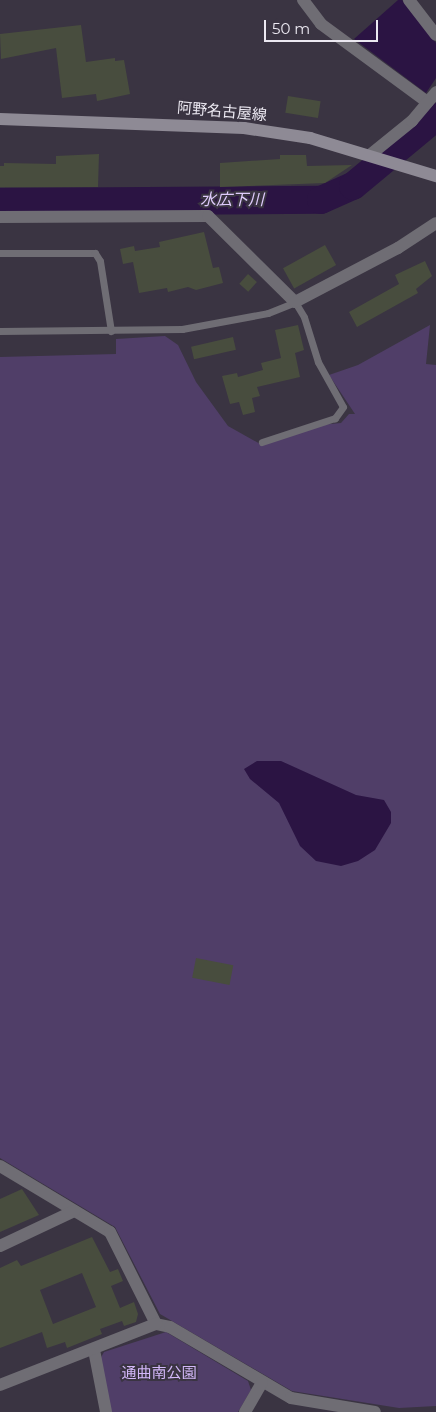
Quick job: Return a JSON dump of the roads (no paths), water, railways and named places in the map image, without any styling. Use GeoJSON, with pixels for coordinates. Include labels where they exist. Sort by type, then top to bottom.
{"type":"FeatureCollection","features":[{"type":"Feature","properties":{"kind":"main road","name":"阿野名古屋線"},"geometry":{"type":"LineString","coordinates":[[0,119],[244,128],[310,138],[436,176]]}},
{"type":"Feature","properties":{"kind":"street"},"geometry":{"type":"LineString","coordinates":[[303,0],[321,24],[427,102]]}},
{"type":"Feature","properties":{"kind":"street"},"geometry":{"type":"LineString","coordinates":[[409,0],[436,34]]}},
{"type":"Feature","properties":{"kind":"street"},"geometry":{"type":"LineString","coordinates":[[372,156],[412,121],[436,92]]}},
{"type":"Feature","properties":{"kind":"street"},"geometry":{"type":"LineString","coordinates":[[0,217],[208,216],[295,302],[398,248],[436,223]]}},
{"type":"Feature","properties":{"kind":"street"},"geometry":{"type":"LineString","coordinates":[[0,1166],[110,1232],[156,1324]]}},
{"type":"Feature","properties":{"kind":"street"},"geometry":{"type":"LineString","coordinates":[[0,1246],[74,1211]]}},
{"type":"Feature","properties":{"kind":"street"},"geometry":{"type":"LineString","coordinates":[[0,1385],[94,1350],[156,1324],[170,1328],[292,1398],[318,1407],[375,1412]]}},
{"type":"Feature","properties":{"kind":"street"},"geometry":{"type":"LineString","coordinates":[[94,1350],[106,1412]]}},
{"type":"Feature","properties":{"kind":"street"},"geometry":{"type":"LineString","coordinates":[[245,1412],[262,1382]]}},
{"type":"Feature","properties":{"kind":"lane"},"geometry":{"type":"LineString","coordinates":[[0,253],[96,253],[100,261],[111,331]]}},
{"type":"Feature","properties":{"kind":"lane"},"geometry":{"type":"LineString","coordinates":[[0,331],[111,331],[214,325],[268,313],[295,302],[304,317],[318,362],[343,407],[335,418],[262,442]]}},
{"type":"Feature","properties":{"kind":"waterway","name":"水広下川"},"geometry":{"type":"LineString","coordinates":[[0,202],[321,200],[353,186],[436,117]]}},
{"type":"Feature","properties":{"kind":"park label","name":"通曲南公園"},"geometry":{"type":"Point","coordinates":[159,1373]}}]}
